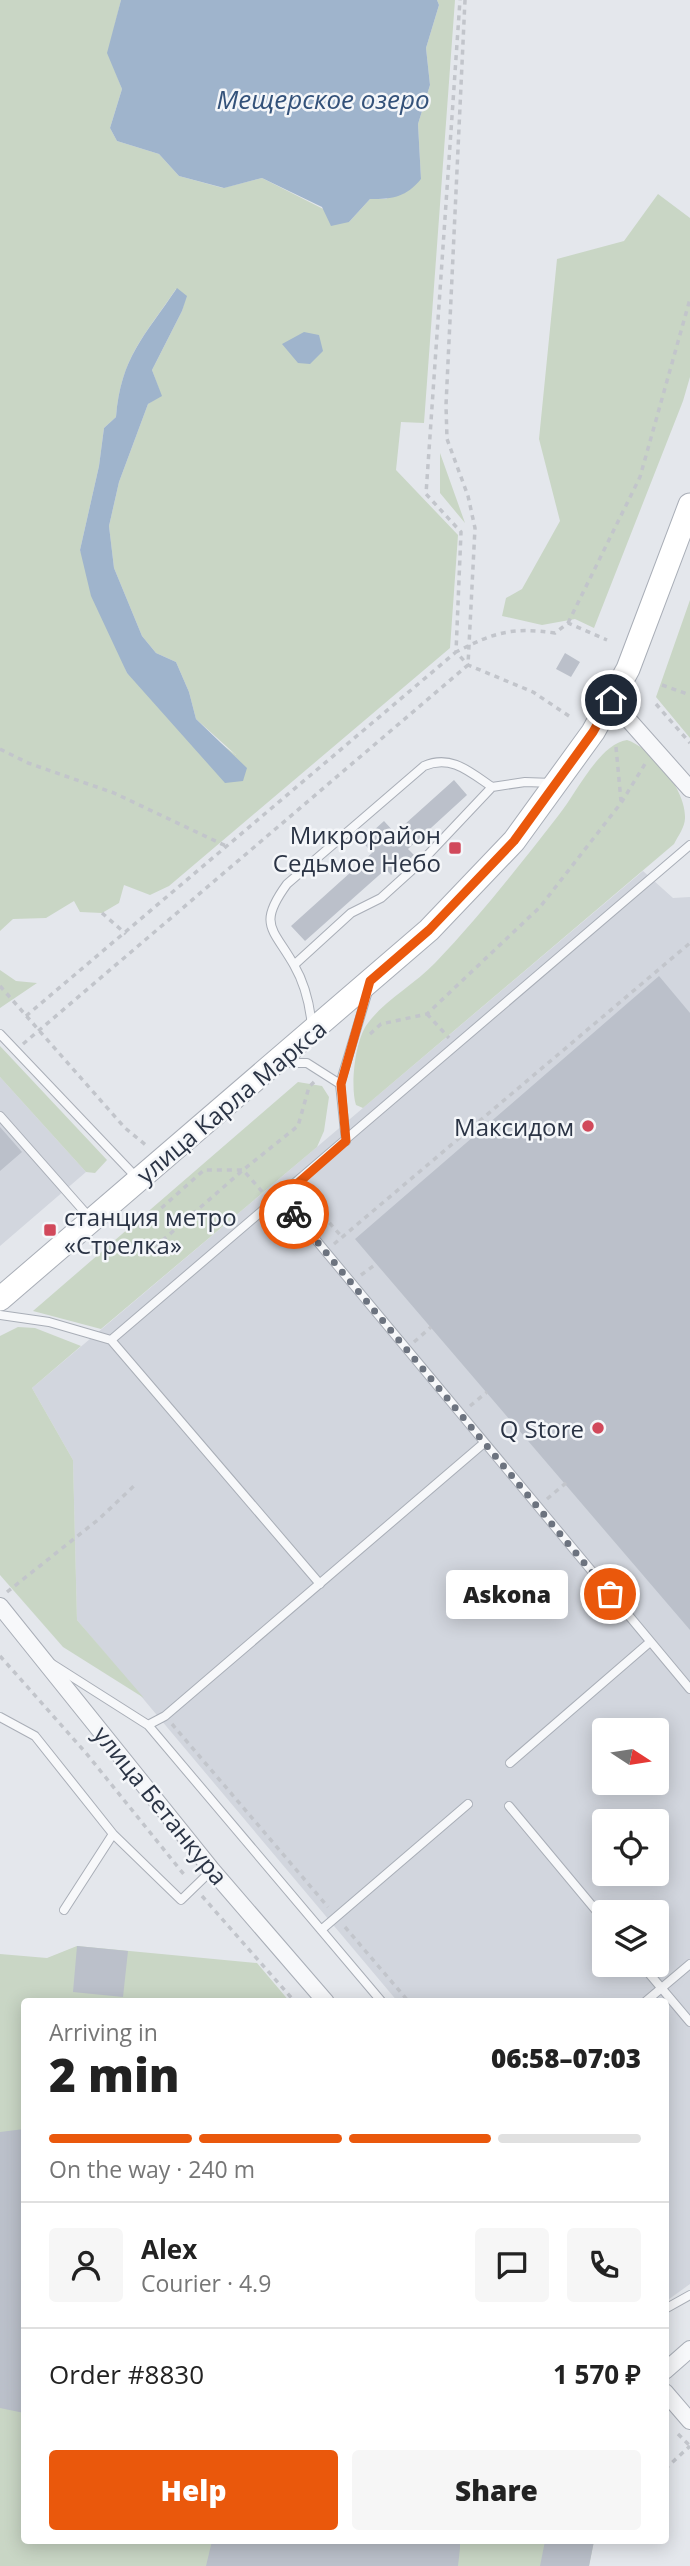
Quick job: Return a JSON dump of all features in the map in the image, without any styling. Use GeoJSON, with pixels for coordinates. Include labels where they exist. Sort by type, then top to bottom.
{"type":"FeatureCollection","features":[{"type":"Feature","properties":{"kind":"main road","name":"улица Карла Маркса"},"geometry":{"type":"LineString","coordinates":[[0,1299],[312,1034],[429,930],[514,841],[556,783],[611,700],[628,669],[690,505]]}},
{"type":"Feature","properties":{"kind":"street"},"geometry":{"type":"LineString","coordinates":[[611,700],[690,789]]}},
{"type":"Feature","properties":{"kind":"street","name":"улица Бетанкура"},"geometry":{"type":"LineString","coordinates":[[0,1606],[212,1870],[323,1998]]}},
{"type":"Feature","properties":{"kind":"street"},"geometry":{"type":"LineString","coordinates":[[669,2367],[690,2349]]}},
{"type":"Feature","properties":{"kind":"street"},"geometry":{"type":"LineString","coordinates":[[669,2397],[690,2421]]}},
{"type":"Feature","properties":{"kind":"lane"},"geometry":{"type":"LineString","coordinates":[[312,1034],[310,1001],[294,965],[274,937],[268,921],[275,901],[287,884],[424,766],[447,761],[492,787]]}},
{"type":"Feature","properties":{"kind":"lane"},"geometry":{"type":"LineString","coordinates":[[294,965],[351,913],[382,898],[424,860],[492,787],[525,782],[556,783]]}},
{"type":"Feature","properties":{"kind":"lane"},"geometry":{"type":"LineString","coordinates":[[111,1340],[281,1198],[690,845]]}},
{"type":"Feature","properties":{"kind":"lane"},"geometry":{"type":"LineString","coordinates":[[346,1141],[341,1084],[370,981]]}},
{"type":"Feature","properties":{"kind":"lane"},"geometry":{"type":"LineString","coordinates":[[0,1034],[139,1180]]}},
{"type":"Feature","properties":{"kind":"lane"},"geometry":{"type":"LineString","coordinates":[[277,1064],[307,1063],[341,1084]]}},
{"type":"Feature","properties":{"kind":"lane"},"geometry":{"type":"LineString","coordinates":[[0,1116],[92,1220]]}},
{"type":"Feature","properties":{"kind":"lane"},"geometry":{"type":"LineString","coordinates":[[281,1198],[690,1689]]}},
{"type":"Feature","properties":{"kind":"lane"},"geometry":{"type":"LineString","coordinates":[[0,1315],[49,1322],[111,1340],[320,1584]]}},
{"type":"Feature","properties":{"kind":"lane"},"geometry":{"type":"LineString","coordinates":[[148,1726],[165,1716],[484,1443]]}},
{"type":"Feature","properties":{"kind":"lane"},"geometry":{"type":"LineString","coordinates":[[510,1763],[650,1642]]}},
{"type":"Feature","properties":{"kind":"lane"},"geometry":{"type":"LineString","coordinates":[[46,1660],[148,1726],[379,1998]]}},
{"type":"Feature","properties":{"kind":"lane"},"geometry":{"type":"LineString","coordinates":[[0,1717],[35,1736],[113,1834],[181,1900],[212,1870]]}},
{"type":"Feature","properties":{"kind":"lane"},"geometry":{"type":"LineString","coordinates":[[321,1930],[468,1804]]}},
{"type":"Feature","properties":{"kind":"lane"},"geometry":{"type":"LineString","coordinates":[[509,1806],[592,1906]]}},
{"type":"Feature","properties":{"kind":"lane"},"geometry":{"type":"LineString","coordinates":[[64,1910],[113,1834]]}},
{"type":"Feature","properties":{"kind":"lane"},"geometry":{"type":"LineString","coordinates":[[650,1998],[690,1964]]}},
{"type":"Feature","properties":{"kind":"lane"},"geometry":{"type":"LineString","coordinates":[[652,1977],[669,1998]]}},
{"type":"Feature","properties":{"kind":"lane"},"geometry":{"type":"LineString","coordinates":[[669,1998],[690,2022]]}},
{"type":"Feature","properties":{"kind":"lane"},"geometry":{"type":"LineString","coordinates":[[669,2307],[690,2295]]}},
{"type":"Feature","properties":{"kind":"path"},"geometry":{"type":"LineString","coordinates":[[460,0],[426,494],[461,532],[456,652],[468,665],[533,692],[569,716]]}},
{"type":"Feature","properties":{"kind":"path"},"geometry":{"type":"LineString","coordinates":[[15,1050],[468,665],[475,528],[447,439],[446,405],[466,0]]}},
{"type":"Feature","properties":{"kind":"path"},"geometry":{"type":"LineString","coordinates":[[26,1016],[456,652],[486,636],[520,628],[555,633],[568,623],[640,477],[690,299]]}},
{"type":"Feature","properties":{"kind":"path"},"geometry":{"type":"LineString","coordinates":[[568,623],[607,640]]}},
{"type":"Feature","properties":{"kind":"path"},"geometry":{"type":"LineString","coordinates":[[662,685],[690,695]]}},
{"type":"Feature","properties":{"kind":"path"},"geometry":{"type":"LineString","coordinates":[[656,704],[690,743]]}},
{"type":"Feature","properties":{"kind":"path"},"geometry":{"type":"LineString","coordinates":[[616,747],[621,803]]}},
{"type":"Feature","properties":{"kind":"path"},"geometry":{"type":"LineString","coordinates":[[0,749],[28,763],[114,793],[226,846]]}},
{"type":"Feature","properties":{"kind":"path"},"geometry":{"type":"LineString","coordinates":[[352,1046],[382,1024],[427,1014],[540,907],[621,803],[650,756]]}},
{"type":"Feature","properties":{"kind":"path"},"geometry":{"type":"LineString","coordinates":[[102,914],[126,934]]}},
{"type":"Feature","properties":{"kind":"path"},"geometry":{"type":"LineString","coordinates":[[326,1251],[690,943]]}},
{"type":"Feature","properties":{"kind":"path"},"geometry":{"type":"LineString","coordinates":[[0,986],[125,1128],[147,1146]]}},
{"type":"Feature","properties":{"kind":"path"},"geometry":{"type":"LineString","coordinates":[[427,1014],[455,1046]]}},
{"type":"Feature","properties":{"kind":"path"},"geometry":{"type":"LineString","coordinates":[[155,1247],[298,1126],[309,1087],[324,1072]]}},
{"type":"Feature","properties":{"kind":"path"},"geometry":{"type":"LineString","coordinates":[[139,1227],[204,1170],[243,1170],[266,1197],[290,1178],[342,1238]]}},
{"type":"Feature","properties":{"kind":"path"},"geometry":{"type":"LineString","coordinates":[[351,1283],[376,1264]]}},
{"type":"Feature","properties":{"kind":"path"},"geometry":{"type":"LineString","coordinates":[[406,1349],[431,1327]]}},
{"type":"Feature","properties":{"kind":"path"},"geometry":{"type":"LineString","coordinates":[[460,1414],[487,1392]]}},
{"type":"Feature","properties":{"kind":"path"},"geometry":{"type":"LineString","coordinates":[[537,1507],[567,1482]]}},
{"type":"Feature","properties":{"kind":"path"},"geometry":{"type":"LineString","coordinates":[[0,1597],[91,1525],[138,1483]]}},
{"type":"Feature","properties":{"kind":"path"},"geometry":{"type":"LineString","coordinates":[[0,1656],[86,1753],[194,1887],[291,1998]]}},
{"type":"Feature","properties":{"kind":"path"},"geometry":{"type":"LineString","coordinates":[[165,1716],[406,1998]]}},
{"type":"Feature","properties":{"kind":"path"},"geometry":{"type":"LineString","coordinates":[[669,2465],[690,2446]]}},
{"type":"Feature","properties":{"kind":"shaded area"},"geometry":{"type":"Polygon","coordinates":[[[643,871],[673,898],[690,897],[690,2284],[669,2299],[669,1998],[395,1998],[77,1620],[73,1460],[32,1388],[643,871]]]}},
{"type":"Feature","properties":{"kind":"shaded area"},"geometry":{"type":"Polygon","coordinates":[[[0,1077],[86,1172],[0,1246],[0,1077]]]}},
{"type":"Feature","properties":{"kind":"green space"},"geometry":{"type":"Polygon","coordinates":[[[0,0],[121,0],[108,53],[122,89],[110,128],[117,141],[159,154],[179,176],[223,188],[262,178],[349,222],[370,199],[386,199],[421,179],[418,124],[430,85],[426,48],[439,5],[437,0],[455,0],[424,423],[401,422],[396,470],[458,535],[450,648],[169,886],[150,895],[124,885],[119,903],[102,913],[80,912],[74,901],[46,918],[13,919],[0,931],[0,0]],[[176,289],[144,335],[129,363],[123,378],[116,417],[104,428],[99,466],[80,550],[127,673],[236,755],[196,719],[189,692],[176,662],[156,653],[142,636],[114,568],[109,526],[119,482],[148,404],[161,395],[152,370],[182,311],[186,296],[176,289]]]}},
{"type":"Feature","properties":{"kind":"green space"},"geometry":{"type":"Polygon","coordinates":[[[658,194],[690,218],[690,377],[683,401],[594,628],[575,619],[542,625],[502,616],[506,598],[522,589],[560,521],[539,439],[557,259],[624,241],[658,194]]]}},
{"type":"Feature","properties":{"kind":"green space"},"geometry":{"type":"Polygon","coordinates":[[[440,453],[465,523],[440,493],[440,453]]]}},
{"type":"Feature","properties":{"kind":"green space"},"geometry":{"type":"Polygon","coordinates":[[[690,600],[690,738],[656,697],[690,600]]]}},
{"type":"Feature","properties":{"kind":"green space"},"geometry":{"type":"Polygon","coordinates":[[[627,740],[657,761],[680,795],[685,821],[674,844],[363,1108],[356,1105],[355,1063],[360,1040],[368,1023],[451,946],[529,854],[598,760],[607,750],[627,740]]]}},
{"type":"Feature","properties":{"kind":"green space"},"geometry":{"type":"Polygon","coordinates":[[[0,970],[16,981],[37,983],[0,1008],[0,970]]]}},
{"type":"Feature","properties":{"kind":"green space"},"geometry":{"type":"Polygon","coordinates":[[[0,1046],[107,1160],[95,1173],[86,1172],[0,1077],[0,1046]]]}},
{"type":"Feature","properties":{"kind":"green space"},"geometry":{"type":"Polygon","coordinates":[[[298,1082],[322,1086],[329,1097],[324,1131],[317,1147],[101,1329],[33,1311],[298,1082]]]}},
{"type":"Feature","properties":{"kind":"green space"},"geometry":{"type":"Polygon","coordinates":[[[18,1327],[35,1328],[81,1346],[32,1388],[73,1460],[77,1620],[144,1698],[63,1647],[0,1575],[0,1336],[18,1327]]]}},
{"type":"Feature","properties":{"kind":"green space"},"geometry":{"type":"Polygon","coordinates":[[[77,1946],[257,1963],[287,1998],[21,1998],[21,2544],[593,2544],[589,2566],[0,2566],[0,1954],[47,1958],[77,1946]]]}},
{"type":"Feature","properties":{"kind":"water","name":"Мещерское озеро"},"geometry":{"type":"Polygon","coordinates":[[[121,0],[437,0],[439,5],[426,48],[430,85],[418,124],[421,179],[399,196],[370,199],[349,222],[331,226],[322,207],[262,178],[224,188],[179,176],[159,154],[117,141],[110,128],[122,89],[107,53],[121,0]]]}},
{"type":"Feature","properties":{"kind":"water"},"geometry":{"type":"Polygon","coordinates":[[[177,288],[187,296],[152,370],[162,396],[148,404],[119,482],[109,526],[114,568],[142,636],[156,653],[176,662],[189,692],[196,719],[247,768],[243,781],[225,783],[127,673],[91,596],[80,550],[99,466],[104,428],[116,417],[123,378],[136,348],[177,288]]]}},
{"type":"Feature","properties":{"kind":"water"},"geometry":{"type":"Polygon","coordinates":[[[304,332],[319,335],[323,351],[310,364],[298,363],[282,344],[304,332]]]}},
{"type":"Feature","properties":{"kind":"building"},"geometry":{"type":"Polygon","coordinates":[[[565,653],[580,662],[571,677],[556,669],[565,653]]]}},
{"type":"Feature","properties":{"kind":"building"},"geometry":{"type":"Polygon","coordinates":[[[454,780],[467,795],[408,849],[414,855],[391,875],[386,869],[305,941],[291,926],[372,853],[362,841],[384,821],[395,833],[454,780]]]}},
{"type":"Feature","properties":{"kind":"building","name":"Максидом"},"geometry":{"type":"Polygon","coordinates":[[[659,976],[690,1013],[690,1630],[355,1239],[659,976]]]}},
{"type":"Feature","properties":{"kind":"building"},"geometry":{"type":"Polygon","coordinates":[[[0,1127],[22,1152],[0,1171],[0,1127]]]}},
{"type":"Feature","properties":{"kind":"building"},"geometry":{"type":"Polygon","coordinates":[[[77,1946],[128,1951],[123,1997],[73,1992],[77,1946]]]}},
{"type":"Feature","properties":{"kind":"building"},"geometry":{"type":"Polygon","coordinates":[[[21,2129],[21,2412],[0,2408],[0,2132],[21,2129]]]}},
{"type":"Feature","properties":{"kind":"building"},"geometry":{"type":"Polygon","coordinates":[[[211,2544],[460,2544],[458,2566],[206,2566],[211,2544]]]}},
{"type":"Feature","properties":{"kind":"building"},"geometry":{"type":"Polygon","coordinates":[[[544,2544],[593,2544],[589,2566],[540,2566],[544,2544]]]}},
{"type":"Feature","properties":{"kind":"way so far"},"geometry":{"type":"LineString","coordinates":[[294,1214],[610,1594]]}},
{"type":"Feature","properties":{"kind":"place","name":"Микрорайон Седьмое Небо"},"geometry":{"type":"Point","coordinates":[455,848]}},
{"type":"Feature","properties":{"kind":"place","name":"Максидом"},"geometry":{"type":"Point","coordinates":[588,1126]}},
{"type":"Feature","properties":{"kind":"place","name":"станция метро «Стрелка»"},"geometry":{"type":"Point","coordinates":[50,1230]}},
{"type":"Feature","properties":{"kind":"place","name":"Q Store"},"geometry":{"type":"Point","coordinates":[598,1428]}},
{"type":"Feature","properties":{"kind":"place","name":"Askona"},"geometry":{"type":"Point","coordinates":[610,1594]}},
{"type":"Feature","properties":{"kind":"route"},"geometry":{"type":"LineString","coordinates":[[294,1214],[281,1198],[346,1141],[341,1084],[370,981],[429,930],[514,841],[593,732],[611,700]]}}]}
